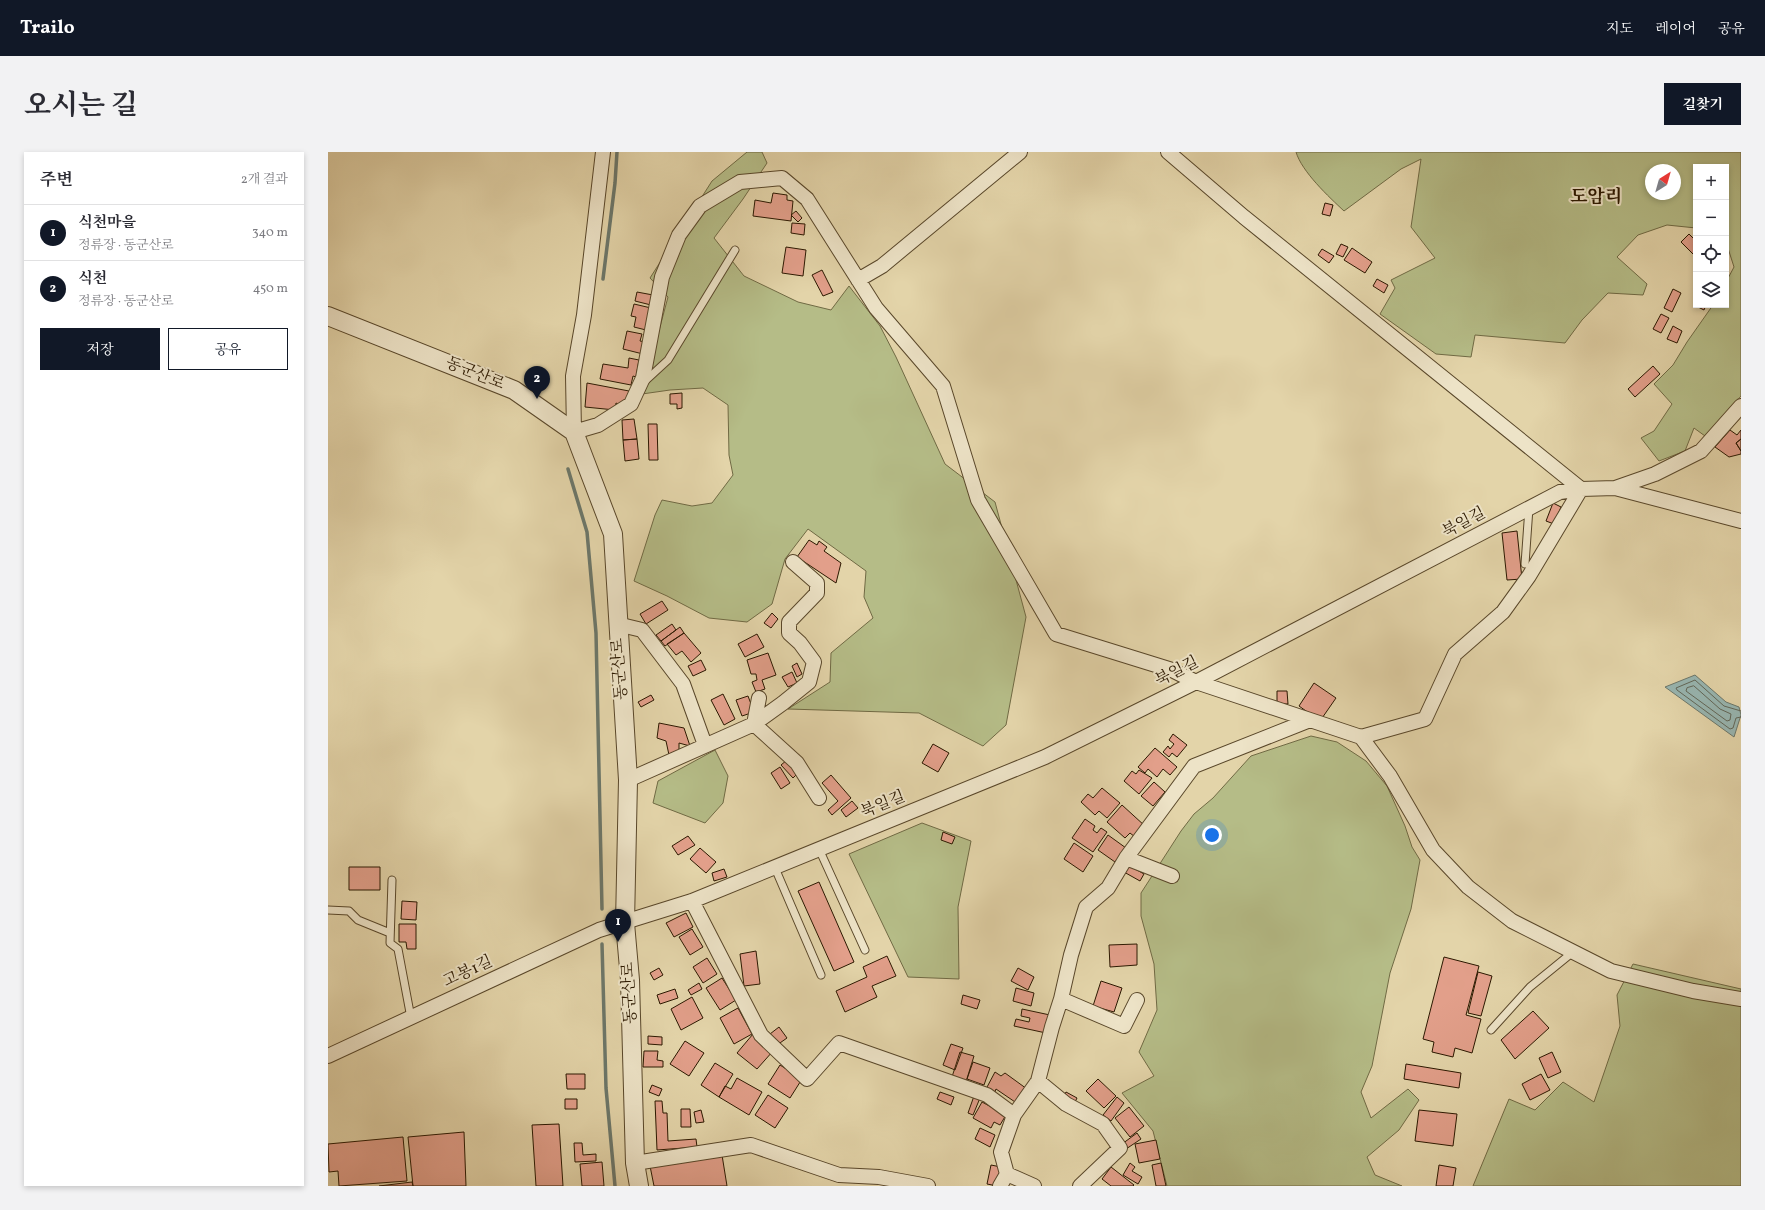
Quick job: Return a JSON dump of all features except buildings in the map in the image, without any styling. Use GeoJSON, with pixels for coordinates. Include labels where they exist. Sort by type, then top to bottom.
{"type":"FeatureCollection","features":[{"type":"Feature","properties":{"kind":"street"},"geometry":{"type":"LineString","coordinates":[[603,152],[584,315],[573,376],[574,432],[598,425],[631,404],[644,378],[662,277],[679,235],[700,206],[740,182],[782,178],[807,199],[876,308],[943,386],[978,500],[1056,634],[1172,670],[1196,682],[1361,737],[1425,719],[1455,654],[1503,612],[1529,576],[1581,489],[1244,217],[1168,152]]}},
{"type":"Feature","properties":{"kind":"street"},"geometry":{"type":"LineString","coordinates":[[858,280],[882,266],[1020,152]]}},
{"type":"Feature","properties":{"kind":"street","name":"동군산로"},"geometry":{"type":"LineString","coordinates":[[328,316],[514,390],[574,432],[613,534],[617,624],[628,780],[625,923],[630,980],[635,1163],[639,1186]]}},
{"type":"Feature","properties":{"kind":"street"},"geometry":{"type":"LineString","coordinates":[[1615,488],[1655,474],[1701,451],[1741,406]]}},
{"type":"Feature","properties":{"kind":"street","name":"북일길"},"geometry":{"type":"LineString","coordinates":[[625,923],[692,901],[1045,757],[1196,682],[1560,492],[1581,489],[1615,488],[1741,521]]}},
{"type":"Feature","properties":{"kind":"street"},"geometry":{"type":"LineString","coordinates":[[628,780],[754,724],[809,682],[814,662],[789,633],[789,622],[817,593],[817,582],[794,562]]}},
{"type":"Feature","properties":{"kind":"street"},"geometry":{"type":"LineString","coordinates":[[617,624],[642,630],[683,684],[705,745]]}},
{"type":"Feature","properties":{"kind":"street"},"geometry":{"type":"LineString","coordinates":[[754,724],[759,698]]}},
{"type":"Feature","properties":{"kind":"street"},"geometry":{"type":"LineString","coordinates":[[1034,1186],[1004,1180],[1001,1152],[1014,1115],[1038,1081],[1061,999],[1071,956],[1086,907],[1108,888],[1126,858],[1194,766],[1310,720]]}},
{"type":"Feature","properties":{"kind":"street"},"geometry":{"type":"LineString","coordinates":[[754,724],[797,763],[819,798]]}},
{"type":"Feature","properties":{"kind":"street"},"geometry":{"type":"LineString","coordinates":[[1361,737],[1390,776],[1433,850],[1468,887],[1512,921],[1611,971],[1693,991],[1741,999]]}},
{"type":"Feature","properties":{"kind":"street"},"geometry":{"type":"LineString","coordinates":[[1126,858],[1172,876]]}},
{"type":"Feature","properties":{"kind":"street"},"geometry":{"type":"LineString","coordinates":[[692,901],[761,1035],[807,1079],[839,1043],[987,1095],[1014,1115]]}},
{"type":"Feature","properties":{"kind":"street","name":"고봉1길"},"geometry":{"type":"LineString","coordinates":[[328,1056],[599,930],[625,923]]}},
{"type":"Feature","properties":{"kind":"street"},"geometry":{"type":"LineString","coordinates":[[1061,999],[1124,1026],[1137,1000]]}},
{"type":"Feature","properties":{"kind":"street"},"geometry":{"type":"LineString","coordinates":[[1038,1081],[1066,1104],[1103,1124],[1120,1148],[1080,1186]]}},
{"type":"Feature","properties":{"kind":"street"},"geometry":{"type":"LineString","coordinates":[[635,1163],[751,1145],[839,1175],[878,1177],[928,1186]]}},
{"type":"Feature","properties":{"kind":"lane"},"geometry":{"type":"LineString","coordinates":[[639,387],[668,360],[735,250]]}},
{"type":"Feature","properties":{"kind":"lane"},"geometry":{"type":"LineString","coordinates":[[1525,564],[1529,508]]}},
{"type":"Feature","properties":{"kind":"lane"},"geometry":{"type":"LineString","coordinates":[[819,849],[865,950]]}},
{"type":"Feature","properties":{"kind":"lane"},"geometry":{"type":"LineString","coordinates":[[775,868],[821,975]]}},
{"type":"Feature","properties":{"kind":"lane"},"geometry":{"type":"LineString","coordinates":[[392,880],[390,943],[398,949],[411,1018]]}},
{"type":"Feature","properties":{"kind":"lane"},"geometry":{"type":"LineString","coordinates":[[328,910],[349,911],[358,920],[390,933]]}},
{"type":"Feature","properties":{"kind":"lane"},"geometry":{"type":"LineString","coordinates":[[1491,1030],[1530,987],[1573,952]]}},
{"type":"Feature","properties":{"kind":"green space"},"geometry":{"type":"Polygon","coordinates":[[[747,152],[762,152],[767,163],[714,238],[744,276],[798,302],[831,310],[849,286],[880,326],[896,357],[945,464],[995,502],[1026,617],[1006,725],[983,746],[919,713],[788,709],[830,682],[831,653],[873,618],[864,597],[866,571],[808,529],[785,559],[772,604],[747,622],[709,618],[634,581],[655,515],[662,500],[692,506],[712,503],[733,475],[729,455],[728,405],[703,388],[670,390],[642,394],[668,297],[650,278],[712,181],[747,152]]]}},
{"type":"Feature","properties":{"kind":"green space"},"geometry":{"type":"Polygon","coordinates":[[[1296,152],[1741,152],[1741,396],[1705,436],[1694,428],[1685,451],[1659,461],[1641,438],[1654,431],[1672,404],[1654,384],[1673,365],[1711,308],[1729,308],[1729,276],[1734,267],[1729,251],[1729,164],[1693,164],[1693,228],[1667,225],[1638,235],[1617,257],[1647,284],[1643,295],[1608,293],[1582,320],[1565,343],[1475,335],[1471,357],[1436,354],[1380,314],[1395,288],[1391,280],[1435,258],[1411,227],[1421,159],[1401,169],[1344,211],[1317,184],[1304,168],[1296,152]]]}},
{"type":"Feature","properties":{"kind":"green space"},"geometry":{"type":"Polygon","coordinates":[[[1311,736],[1337,742],[1366,761],[1387,786],[1405,826],[1412,847],[1420,860],[1411,909],[1390,973],[1372,1066],[1361,1092],[1371,1118],[1408,1089],[1419,1100],[1399,1130],[1367,1157],[1375,1175],[1402,1186],[1167,1186],[1153,1131],[1122,1093],[1154,1076],[1139,1052],[1157,1010],[1154,964],[1141,916],[1141,893],[1181,831],[1194,814],[1213,798],[1251,756],[1311,736]]]}},
{"type":"Feature","properties":{"kind":"green space"},"geometry":{"type":"Polygon","coordinates":[[[715,750],[728,776],[723,803],[705,823],[653,803],[658,781],[715,750]]]}},
{"type":"Feature","properties":{"kind":"green space"},"geometry":{"type":"Polygon","coordinates":[[[922,823],[971,841],[958,907],[959,979],[908,977],[849,854],[922,823]]]}},
{"type":"Feature","properties":{"kind":"green space"},"geometry":{"type":"Polygon","coordinates":[[[1633,964],[1741,989],[1741,1186],[1473,1186],[1509,1099],[1535,1110],[1563,1082],[1594,1102],[1620,1026],[1617,995],[1633,964]]]}},
{"type":"Feature","properties":{"kind":"water"},"geometry":{"type":"Polygon","coordinates":[[[1695,675],[1726,702],[1739,707],[1741,715],[1734,737],[1665,687],[1695,675]]]}},
{"type":"Feature","properties":{"kind":"waterway"},"geometry":{"type":"LineString","coordinates":[[603,279],[615,183],[617,152]]}},
{"type":"Feature","properties":{"kind":"waterway"},"geometry":{"type":"LineString","coordinates":[[568,469],[587,532],[596,633],[602,909]]}},
{"type":"Feature","properties":{"kind":"waterway"},"geometry":{"type":"LineString","coordinates":[[602,944],[606,1088],[615,1186]]}},
{"type":"Feature","properties":{"kind":"place","name":"식천"},"geometry":{"type":"Point","coordinates":[537,399]}},
{"type":"Feature","properties":{"kind":"place","name":"식천마을"},"geometry":{"type":"Point","coordinates":[618,942]}},
{"type":"Feature","properties":{"kind":"district","name":"도암리"},"geometry":{"type":"Point","coordinates":[1596,197]}}]}
